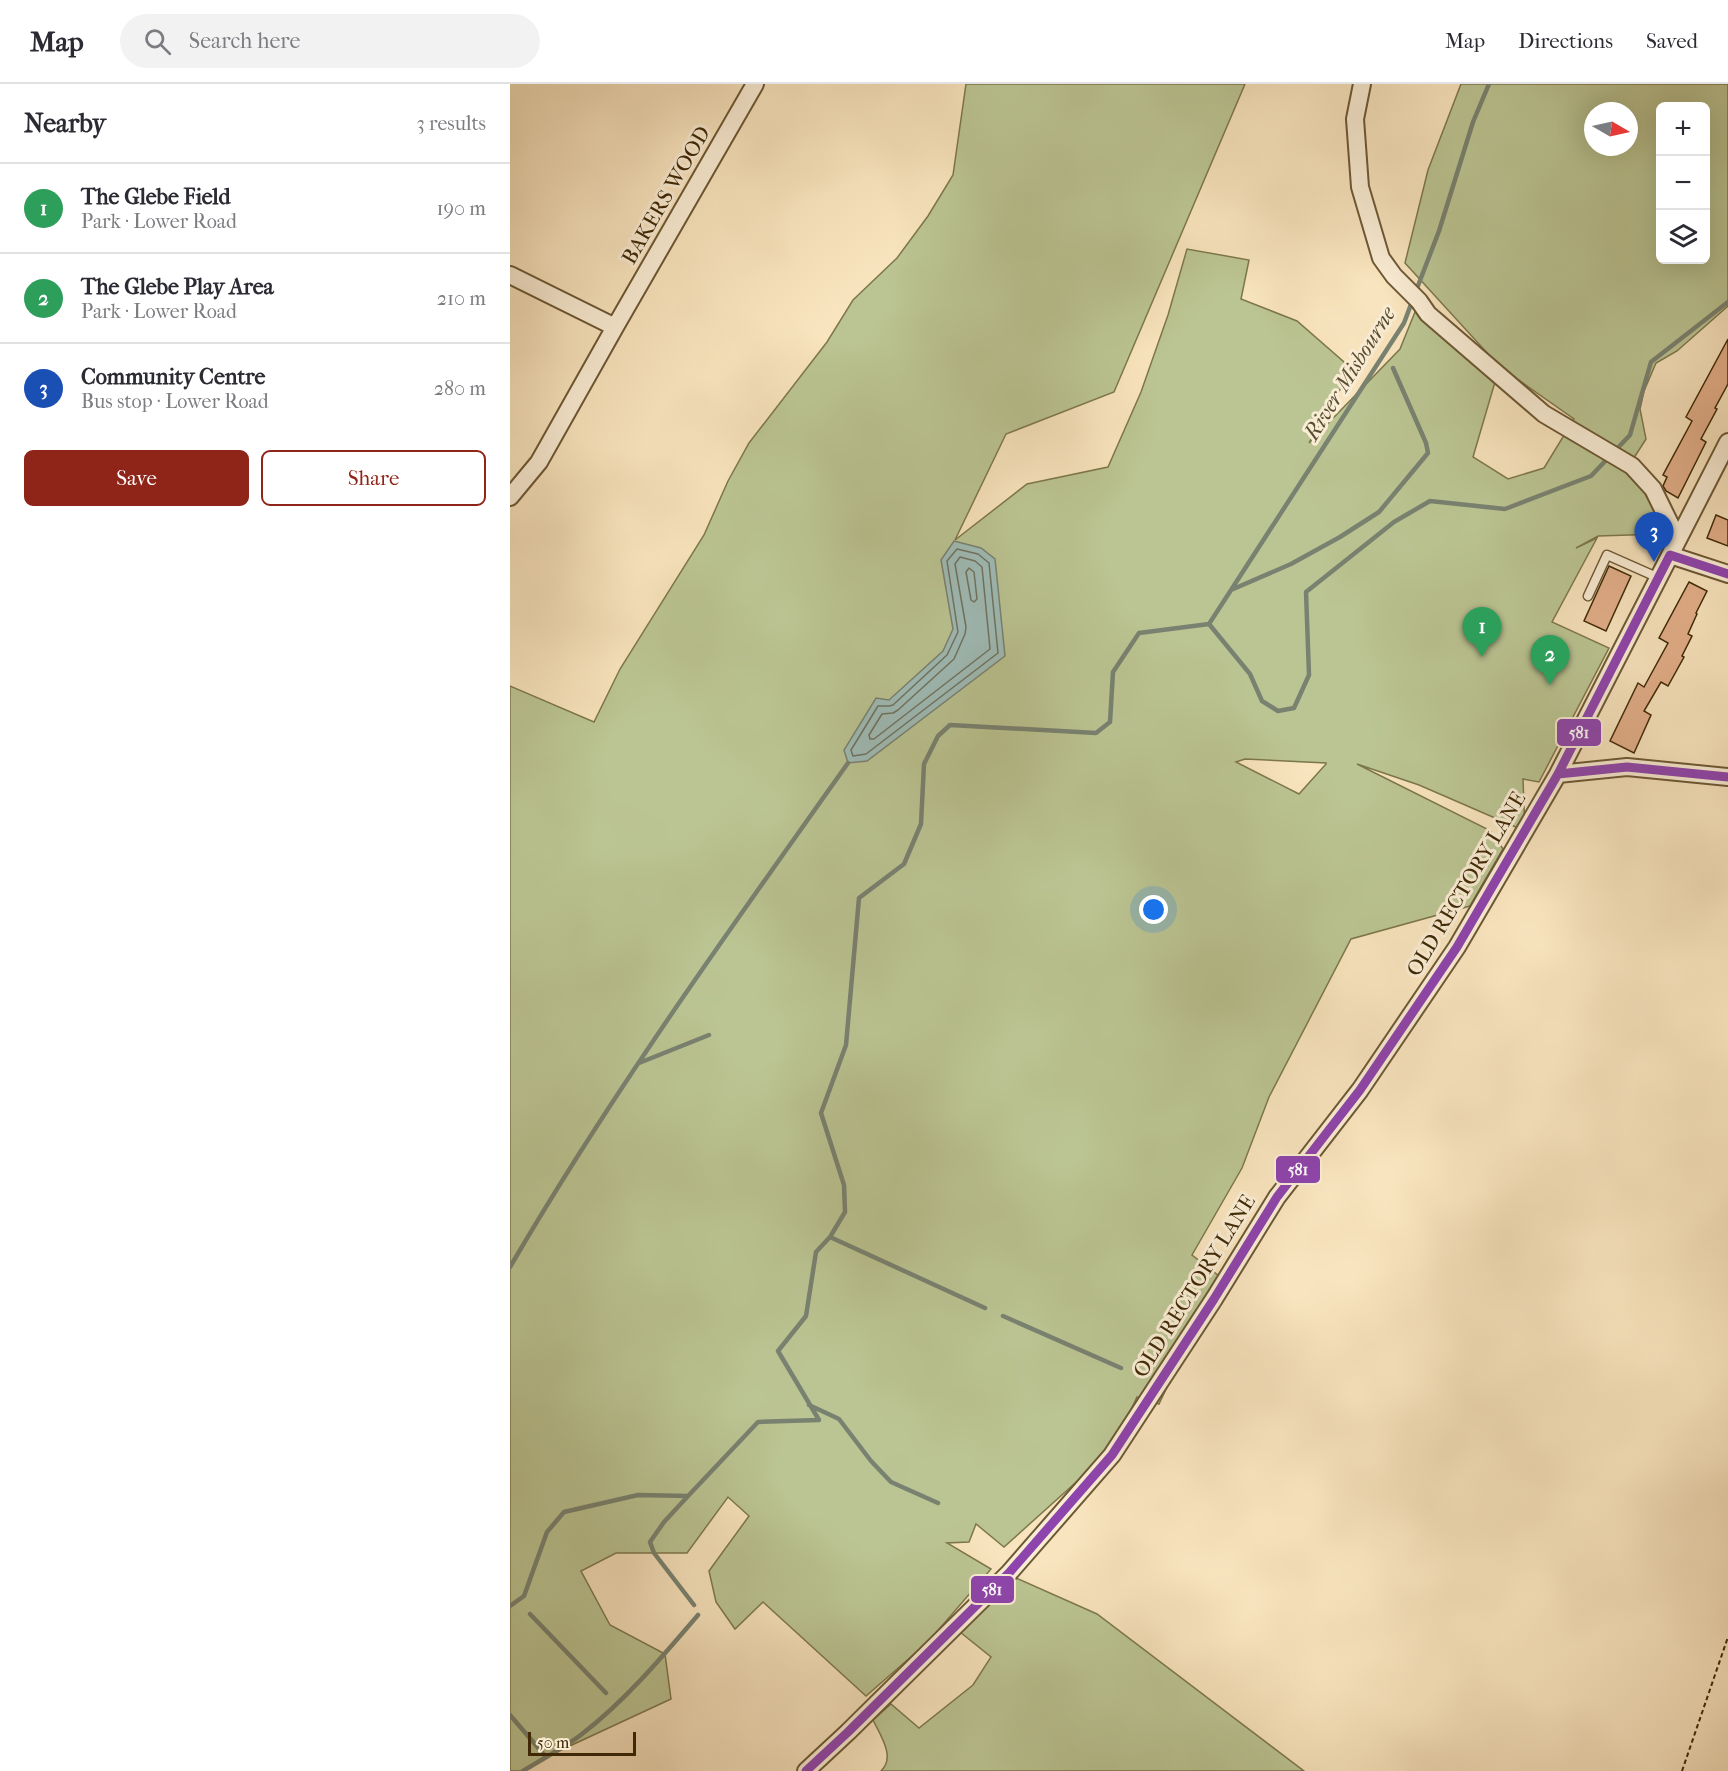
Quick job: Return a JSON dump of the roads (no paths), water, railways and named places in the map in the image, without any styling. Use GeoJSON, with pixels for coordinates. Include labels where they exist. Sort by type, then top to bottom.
{"type":"FeatureCollection","features":[{"type":"Feature","properties":{"kind":"street","name":"BAKERS WOOD"},"geometry":{"type":"LineString","coordinates":[[510,497],[539,462],[755,84]]}},
{"type":"Feature","properties":{"kind":"street"},"geometry":{"type":"LineString","coordinates":[[1362,84],[1354,119],[1360,187],[1382,258],[1394,276],[1419,301],[1428,314],[1544,414],[1632,466],[1653,489],[1674,548],[1728,574]]}},
{"type":"Feature","properties":{"kind":"street"},"geometry":{"type":"LineString","coordinates":[[510,275],[615,327]]}},
{"type":"Feature","properties":{"kind":"street","name":"OLD RECTORY LANE"},"geometry":{"type":"LineString","coordinates":[[806,1771],[1009,1573],[1112,1455],[1214,1299],[1277,1197],[1360,1090],[1457,947],[1558,774],[1728,442]]}},
{"type":"Feature","properties":{"kind":"street"},"geometry":{"type":"LineString","coordinates":[[1558,774],[1628,767],[1728,777]]}},
{"type":"Feature","properties":{"kind":"lane"},"geometry":{"type":"LineString","coordinates":[[1588,596],[1607,555],[1659,578]]}},
{"type":"Feature","properties":{"kind":"water"},"geometry":{"type":"Polygon","coordinates":[[[954,541],[981,548],[995,559],[1005,656],[867,761],[848,763],[844,750],[876,698],[889,700],[943,651],[953,629],[941,560],[954,541]]]}},
{"type":"Feature","properties":{"kind":"waterway","name":"River Misbourne"},"geometry":{"type":"LineString","coordinates":[[1416,291],[1439,231],[1473,122],[1489,84]]}},
{"type":"Feature","properties":{"kind":"waterway","name":"River Misbourne"},"geometry":{"type":"LineString","coordinates":[[510,1606],[524,1596],[547,1532],[564,1512],[638,1495],[688,1496],[758,1422],[819,1420],[778,1351],[806,1316],[816,1252],[830,1237],[845,1212],[844,1185],[821,1113],[846,1045],[859,898],[904,864],[921,824],[924,764],[938,736],[950,725],[1096,733],[1110,722],[1113,672],[1139,633],[1209,624],[1404,323],[1413,299]]}},
{"type":"Feature","properties":{"kind":"waterway","name":"River Misbourne"},"geometry":{"type":"LineString","coordinates":[[1209,624],[1250,674],[1262,701],[1278,711],[1294,708],[1309,675],[1306,592],[1394,522],[1430,501],[1505,509],[1591,476],[1630,435],[1651,362],[1728,302]]}},
{"type":"Feature","properties":{"kind":"waterway"},"geometry":{"type":"LineString","coordinates":[[1231,590],[1291,564],[1379,512],[1428,453],[1426,443],[1393,368]]}},
{"type":"Feature","properties":{"kind":"waterway"},"geometry":{"type":"LineString","coordinates":[[510,1267],[631,1074],[848,763]]}},
{"type":"Feature","properties":{"kind":"waterway"},"geometry":{"type":"LineString","coordinates":[[639,1063],[709,1035]]}},
{"type":"Feature","properties":{"kind":"waterway"},"geometry":{"type":"LineString","coordinates":[[830,1237],[985,1308]]}},
{"type":"Feature","properties":{"kind":"waterway"},"geometry":{"type":"LineString","coordinates":[[1003,1316],[1121,1368]]}},
{"type":"Feature","properties":{"kind":"waterway"},"geometry":{"type":"LineString","coordinates":[[809,1405],[839,1419],[871,1461],[891,1482],[938,1503]]}},
{"type":"Feature","properties":{"kind":"waterway"},"geometry":{"type":"LineString","coordinates":[[688,1496],[664,1522],[650,1542],[654,1553],[694,1605]]}},
{"type":"Feature","properties":{"kind":"waterway"},"geometry":{"type":"LineString","coordinates":[[530,1614],[606,1693]]}},
{"type":"Feature","properties":{"kind":"waterway"},"geometry":{"type":"LineString","coordinates":[[523,1771],[568,1744],[598,1721],[643,1678],[698,1615]]}},
{"type":"Feature","properties":{"kind":"waterway"},"geometry":{"type":"LineString","coordinates":[[510,1715],[546,1757]]}},
{"type":"Feature","properties":{"kind":"place","name":"Community Centre"},"geometry":{"type":"Point","coordinates":[1654,562]}},
{"type":"Feature","properties":{"kind":"place","name":"The Glebe Field"},"geometry":{"type":"Point","coordinates":[1482,657]}},
{"type":"Feature","properties":{"kind":"place","name":"The Glebe Play Area"},"geometry":{"type":"Point","coordinates":[1550,685]}}]}
